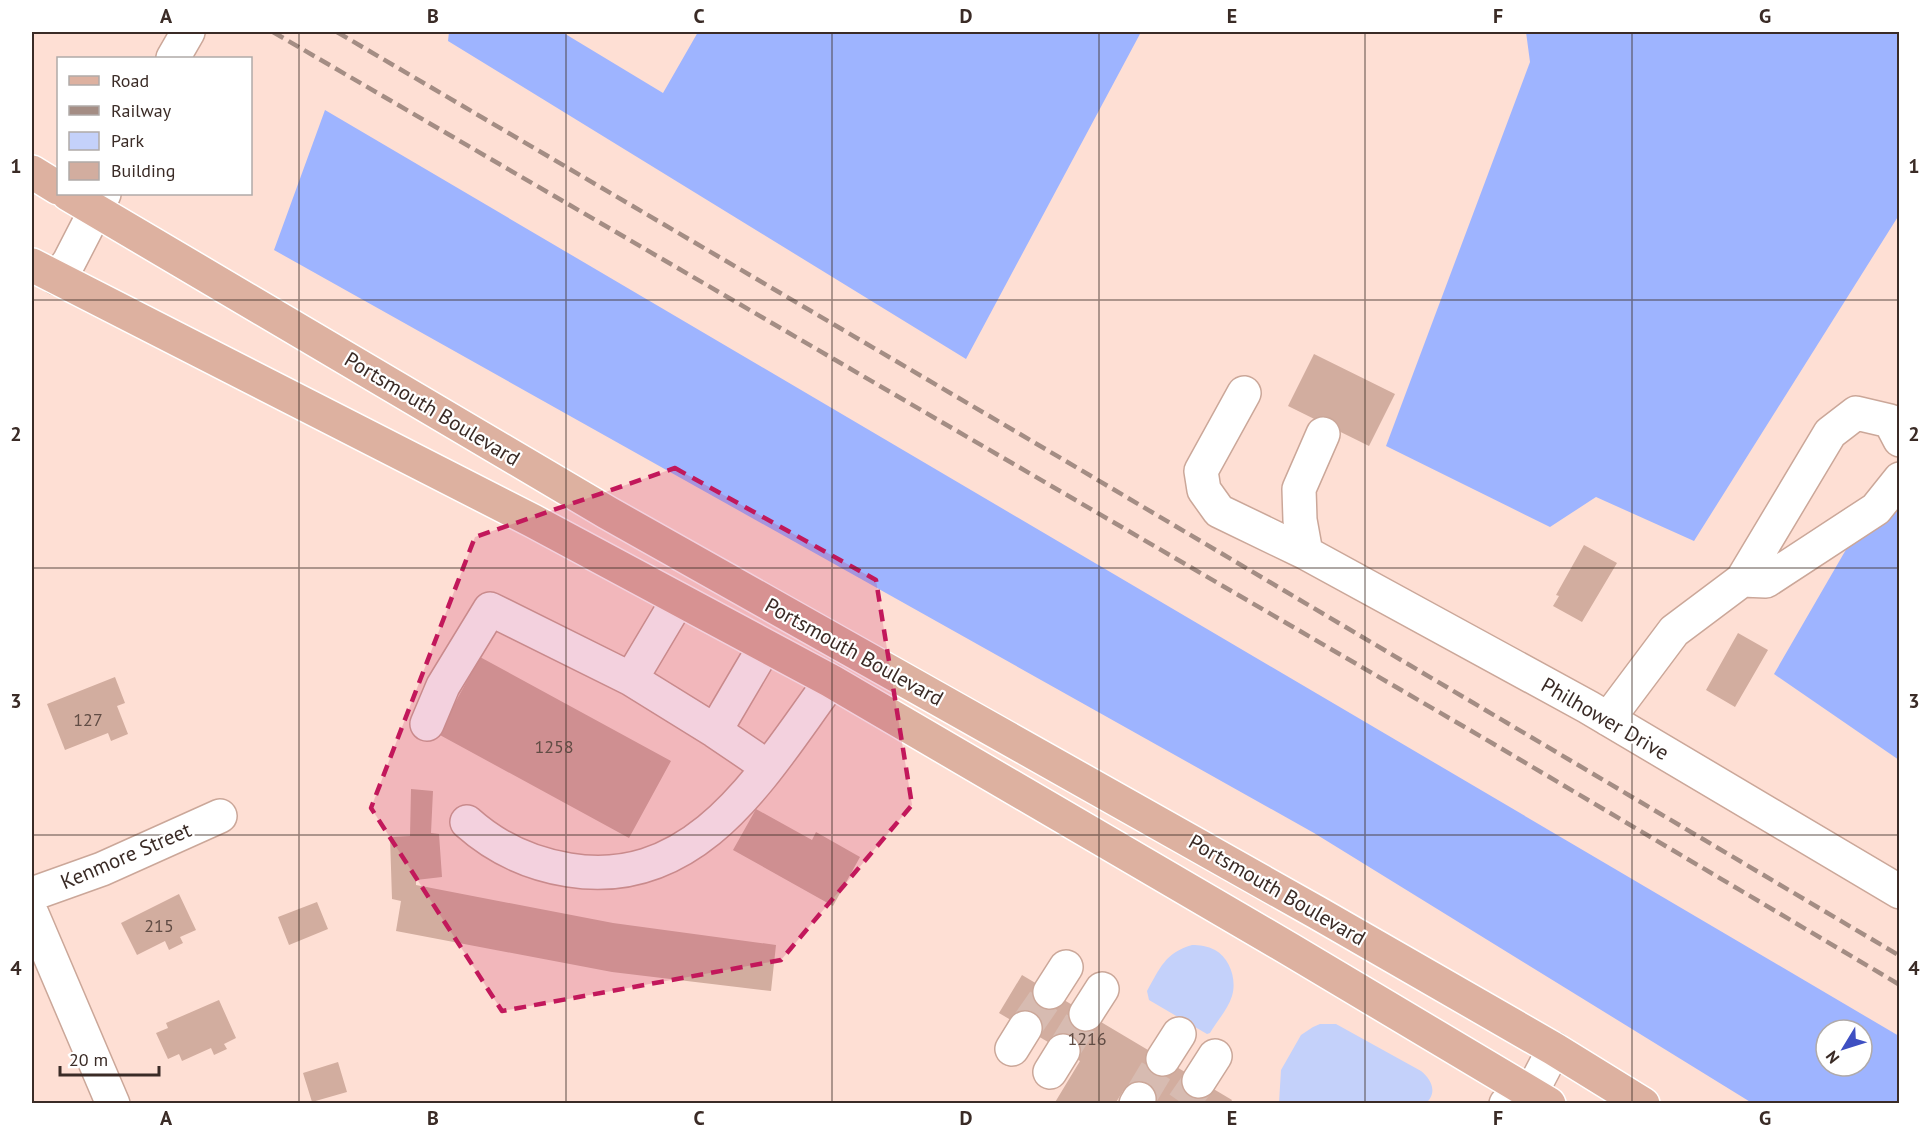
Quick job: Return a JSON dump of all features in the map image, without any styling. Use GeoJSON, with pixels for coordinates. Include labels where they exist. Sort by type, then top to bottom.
{"type":"FeatureCollection","features":[{"type":"Feature","properties":{"kind":"main road"},"geometry":{"type":"LineString","coordinates":[[32,172],[57,187]]}},
{"type":"Feature","properties":{"kind":"main road","name":"Portsmouth Boulevard"},"geometry":{"type":"LineString","coordinates":[[72,195],[100,202],[608,513],[1296,900],[1554,1049],[1643,1104]]}},
{"type":"Feature","properties":{"kind":"main road","name":"Portsmouth Boulevard"},"geometry":{"type":"LineString","coordinates":[[44,272],[533,521],[831,681],[1281,944],[1529,1100]]}},
{"type":"Feature","properties":{"kind":"street"},"geometry":{"type":"LineString","coordinates":[[174,57],[188,32]]}},
{"type":"Feature","properties":{"kind":"street"},"geometry":{"type":"LineString","coordinates":[[44,272],[69,262],[100,202]]}},
{"type":"Feature","properties":{"kind":"street","name":"Philhower Drive"},"geometry":{"type":"LineString","coordinates":[[1244,393],[1201,471],[1204,490],[1219,511],[1306,553],[1608,719],[1899,892]]}},
{"type":"Feature","properties":{"kind":"street"},"geometry":{"type":"LineString","coordinates":[[1608,719],[1674,631],[1742,580],[1830,432],[1856,413],[1890,421],[1899,440]]}},
{"type":"Feature","properties":{"kind":"street"},"geometry":{"type":"LineString","coordinates":[[1306,553],[1300,520],[1299,489],[1323,434]]}},
{"type":"Feature","properties":{"kind":"street"},"geometry":{"type":"LineString","coordinates":[[1742,580],[1766,581],[1876,509],[1899,479]]}},
{"type":"Feature","properties":{"kind":"street"},"geometry":{"type":"LineString","coordinates":[[631,679],[678,600]]}},
{"type":"Feature","properties":{"kind":"street"},"geometry":{"type":"LineString","coordinates":[[427,724],[443,686],[490,609],[631,679],[768,767]]}},
{"type":"Feature","properties":{"kind":"street"},"geometry":{"type":"LineString","coordinates":[[715,731],[765,646]]}},
{"type":"Feature","properties":{"kind":"street"},"geometry":{"type":"LineString","coordinates":[[467,822],[512,853],[548,867],[586,873],[625,871],[662,861],[687,847],[717,824],[751,791],[831,681]]}},
{"type":"Feature","properties":{"kind":"street","name":"Kenmore Street"},"geometry":{"type":"LineString","coordinates":[[32,894],[102,869],[220,816]]}},
{"type":"Feature","properties":{"kind":"street"},"geometry":{"type":"LineString","coordinates":[[32,914],[113,1104]]}},
{"type":"Feature","properties":{"kind":"street"},"geometry":{"type":"LineString","coordinates":[[1529,1100],[1554,1049]]}},
{"type":"Feature","properties":{"kind":"highlighted area"},"geometry":{"type":"Polygon","coordinates":[[[675,468],[876,580],[912,805],[781,960],[502,1011],[371,808],[475,537],[675,468]]]}},
{"type":"Feature","properties":{"kind":"green space"},"geometry":{"type":"Polygon","coordinates":[[[1192,945],[1215,950],[1225,958],[1233,977],[1230,1001],[1210,1033],[1207,1034],[1149,1000],[1147,991],[1164,962],[1175,952],[1192,945]]]}},
{"type":"Feature","properties":{"kind":"green space"},"geometry":{"type":"Polygon","coordinates":[[[1320,1024],[1336,1024],[1421,1071],[1431,1082],[1432,1091],[1429,1100],[1425,1104],[1279,1103],[1281,1070],[1301,1035],[1320,1024]]]}},
{"type":"Feature","properties":{"kind":"shaded area"},"geometry":{"type":"Polygon","coordinates":[[[449,32],[562,32],[663,93],[698,32],[1141,32],[966,359],[448,41],[449,32]]]}},
{"type":"Feature","properties":{"kind":"shaded area"},"geometry":{"type":"Polygon","coordinates":[[[1526,32],[1899,32],[1899,215],[1694,541],[1596,497],[1550,527],[1386,446],[1530,62],[1526,32]]]}},
{"type":"Feature","properties":{"kind":"shaded area"},"geometry":{"type":"Polygon","coordinates":[[[325,110],[1868,1018],[1814,1018],[1814,1078],[1874,1078],[1874,1021],[1899,1036],[1899,1103],[1752,1103],[1314,833],[274,250],[325,110]]]}},
{"type":"Feature","properties":{"kind":"shaded area"},"geometry":{"type":"Polygon","coordinates":[[[1899,458],[1899,760],[1774,674],[1899,458]]]}},
{"type":"Feature","properties":{"kind":"building"},"geometry":{"type":"Polygon","coordinates":[[[1314,354],[1395,394],[1369,446],[1288,406],[1314,354]]]}},
{"type":"Feature","properties":{"kind":"building"},"geometry":{"type":"Polygon","coordinates":[[[1584,545],[1617,563],[1582,622],[1553,606],[1559,596],[1556,595],[1584,545]]]}},
{"type":"Feature","properties":{"kind":"building"},"geometry":{"type":"Polygon","coordinates":[[[1738,633],[1768,650],[1735,707],[1706,690],[1738,633]]]}},
{"type":"Feature","properties":{"kind":"building"},"geometry":{"type":"Polygon","coordinates":[[[480,657],[671,761],[629,838],[438,734],[480,657]]]}},
{"type":"Feature","properties":{"kind":"building"},"geometry":{"type":"Polygon","coordinates":[[[115,677],[125,703],[117,706],[128,734],[111,741],[108,733],[65,750],[47,704],[115,677]]]}},
{"type":"Feature","properties":{"kind":"building"},"geometry":{"type":"Polygon","coordinates":[[[411,789],[433,791],[431,833],[439,834],[442,877],[416,880],[416,885],[613,923],[776,945],[771,991],[612,972],[396,931],[401,901],[392,899],[390,837],[410,836],[411,789]]]}},
{"type":"Feature","properties":{"kind":"building"},"geometry":{"type":"Polygon","coordinates":[[[756,809],[812,840],[816,832],[860,857],[833,906],[733,850],[756,809]]]}},
{"type":"Feature","properties":{"kind":"building"},"geometry":{"type":"Polygon","coordinates":[[[179,894],[196,930],[180,937],[183,943],[169,950],[165,941],[137,955],[121,923],[179,894]]]}},
{"type":"Feature","properties":{"kind":"building"},"geometry":{"type":"Polygon","coordinates":[[[317,902],[328,929],[289,945],[278,917],[317,902]]]}},
{"type":"Feature","properties":{"kind":"building"},"geometry":{"type":"Polygon","coordinates":[[[1022,975],[1232,1100],[1230,1104],[1145,1104],[1123,1091],[1115,1104],[1054,1104],[1080,1061],[999,1013],[1022,975]]]}},
{"type":"Feature","properties":{"kind":"building"},"geometry":{"type":"Polygon","coordinates":[[[219,1000],[236,1038],[224,1044],[227,1049],[214,1055],[211,1048],[182,1061],[179,1054],[168,1059],[156,1033],[168,1028],[166,1023],[219,1000]]]}},
{"type":"Feature","properties":{"kind":"building"},"geometry":{"type":"Polygon","coordinates":[[[338,1062],[347,1092],[312,1102],[303,1073],[338,1062]]]}},
{"type":"Feature","properties":{"kind":"tunnel"},"geometry":{"type":"LineString","coordinates":[[1025,1028],[1050,992]]}},
{"type":"Feature","properties":{"kind":"tunnel"},"geometry":{"type":"LineString","coordinates":[[1063,1051],[1086,1014]]}},
{"type":"Feature","properties":{"kind":"tunnel"},"geometry":{"type":"LineString","coordinates":[[1139,1099],[1163,1059]]}},
{"type":"Feature","properties":{"kind":"tunnel"},"geometry":{"type":"LineString","coordinates":[[1183,1104],[1199,1081]]}},
{"type":"Feature","properties":{"kind":"railway"},"geometry":{"type":"LineString","coordinates":[[273,32],[1492,743],[1900,985]]}},
{"type":"Feature","properties":{"kind":"railway"},"geometry":{"type":"LineString","coordinates":[[337,32],[1900,956]]}}]}
